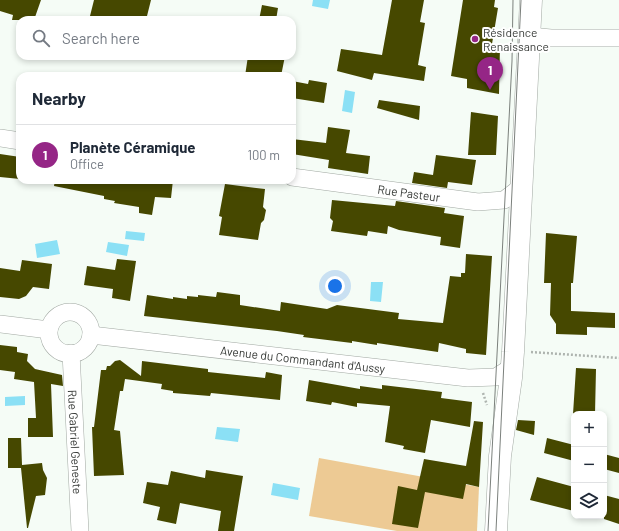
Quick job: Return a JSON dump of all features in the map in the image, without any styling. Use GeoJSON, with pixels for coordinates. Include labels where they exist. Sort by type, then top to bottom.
{"type":"FeatureCollection","features":[{"type":"Feature","properties":{"kind":"main road"},"geometry":{"type":"LineString","coordinates":[[496,531],[500,456],[512,359],[531,0]]}},
{"type":"Feature","properties":{"kind":"street"},"geometry":{"type":"LineString","coordinates":[[530,36],[551,38],[619,38]]}},
{"type":"Feature","properties":{"kind":"street"},"geometry":{"type":"LineString","coordinates":[[0,138],[16,140]]}},
{"type":"Feature","properties":{"kind":"street","name":"Rue Pasteur"},"geometry":{"type":"LineString","coordinates":[[296,178],[486,202],[504,200],[521,187]]}},
{"type":"Feature","properties":{"kind":"street"},"geometry":{"type":"LineString","coordinates":[[69,312],[76,313],[88,321],[91,335],[86,346],[82,350],[71,353],[57,349],[50,337],[49,330],[56,317],[69,312]]}},
{"type":"Feature","properties":{"kind":"street"},"geometry":{"type":"LineString","coordinates":[[0,324],[49,330]]}},
{"type":"Feature","properties":{"kind":"street","name":"Avenue du Commandant d'Aussy"},"geometry":{"type":"LineString","coordinates":[[91,335],[439,373],[468,378],[490,378],[504,373],[512,359]]}},
{"type":"Feature","properties":{"kind":"street","name":"Rue Gabriel Geneste"},"geometry":{"type":"LineString","coordinates":[[71,353],[80,531]]}},
{"type":"Feature","properties":{"kind":"path"},"geometry":{"type":"LineString","coordinates":[[512,359],[619,358]]}},
{"type":"Feature","properties":{"kind":"shaded area"},"geometry":{"type":"Polygon","coordinates":[[[319,458],[479,487],[477,531],[397,531],[309,516],[319,458]]]}},
{"type":"Feature","properties":{"kind":"water"},"geometry":{"type":"Polygon","coordinates":[[[313,0],[330,0],[328,9],[312,6],[313,0]]]}},
{"type":"Feature","properties":{"kind":"water"},"geometry":{"type":"Polygon","coordinates":[[[345,90],[355,92],[352,113],[342,111],[345,90]]]}},
{"type":"Feature","properties":{"kind":"water"},"geometry":{"type":"Polygon","coordinates":[[[126,231],[145,233],[144,241],[125,239],[126,231]]]}},
{"type":"Feature","properties":{"kind":"water"},"geometry":{"type":"Polygon","coordinates":[[[57,240],[60,254],[37,258],[35,244],[57,240]]]}},
{"type":"Feature","properties":{"kind":"water"},"geometry":{"type":"Polygon","coordinates":[[[108,242],[129,245],[127,256],[106,252],[108,242]]]}},
{"type":"Feature","properties":{"kind":"water"},"geometry":{"type":"Polygon","coordinates":[[[371,282],[383,282],[381,302],[370,301],[371,282]]]}},
{"type":"Feature","properties":{"kind":"water"},"geometry":{"type":"Polygon","coordinates":[[[25,396],[25,405],[5,406],[5,397],[25,396]]]}},
{"type":"Feature","properties":{"kind":"water"},"geometry":{"type":"Polygon","coordinates":[[[217,427],[240,429],[238,442],[215,439],[217,427]]]}},
{"type":"Feature","properties":{"kind":"water"},"geometry":{"type":"Polygon","coordinates":[[[273,483],[300,488],[298,500],[271,495],[273,483]]]}},
{"type":"Feature","properties":{"kind":"building"},"geometry":{"type":"Polygon","coordinates":[[[0,0],[41,0],[35,16],[16,16],[16,20],[12,20],[13,15],[0,11],[0,0]]]}},
{"type":"Feature","properties":{"kind":"building"},"geometry":{"type":"Polygon","coordinates":[[[94,0],[151,0],[147,16],[90,16],[94,0]]]}},
{"type":"Feature","properties":{"kind":"building"},"geometry":{"type":"Polygon","coordinates":[[[392,0],[424,0],[420,22],[425,23],[418,65],[426,67],[424,81],[374,73],[372,80],[337,71],[341,49],[382,55],[392,0]]]}},
{"type":"Feature","properties":{"kind":"building","name":"Résidence Renaissance"},"geometry":{"type":"Polygon","coordinates":[[[463,0],[495,0],[494,7],[498,8],[492,44],[500,45],[499,94],[467,88],[467,79],[451,76],[463,0]]]}},
{"type":"Feature","properties":{"kind":"building"},"geometry":{"type":"Polygon","coordinates":[[[262,5],[278,8],[277,16],[260,16],[262,5]]]}},
{"type":"Feature","properties":{"kind":"building"},"geometry":{"type":"Polygon","coordinates":[[[247,60],[284,60],[282,72],[246,72],[247,60]]]}},
{"type":"Feature","properties":{"kind":"building"},"geometry":{"type":"Polygon","coordinates":[[[309,80],[327,83],[324,103],[296,99],[296,82],[308,84],[309,80]]]}},
{"type":"Feature","properties":{"kind":"building"},"geometry":{"type":"Polygon","coordinates":[[[379,100],[420,106],[419,120],[377,108],[379,100]]]}},
{"type":"Feature","properties":{"kind":"building"},"geometry":{"type":"Polygon","coordinates":[[[471,112],[498,116],[496,155],[468,155],[471,112]]]}},
{"type":"Feature","properties":{"kind":"building"},"geometry":{"type":"Polygon","coordinates":[[[328,127],[350,130],[346,153],[370,156],[368,174],[328,168],[329,160],[296,155],[296,139],[326,143],[328,127]]]}},
{"type":"Feature","properties":{"kind":"building"},"geometry":{"type":"Polygon","coordinates":[[[0,154],[16,156],[16,179],[0,177],[0,154]]]}},
{"type":"Feature","properties":{"kind":"building"},"geometry":{"type":"Polygon","coordinates":[[[436,155],[476,160],[472,185],[448,182],[447,188],[412,183],[414,172],[433,175],[436,155]]]}},
{"type":"Feature","properties":{"kind":"building"},"geometry":{"type":"Polygon","coordinates":[[[54,184],[173,184],[171,198],[155,197],[152,215],[139,213],[139,207],[114,203],[115,201],[104,199],[104,196],[54,186],[54,184]]]}},
{"type":"Feature","properties":{"kind":"building"},"geometry":{"type":"Polygon","coordinates":[[[225,184],[265,189],[263,207],[266,210],[264,220],[261,223],[258,240],[219,235],[222,217],[219,216],[225,184]]]}},
{"type":"Feature","properties":{"kind":"building"},"geometry":{"type":"Polygon","coordinates":[[[332,200],[395,206],[396,201],[445,208],[444,213],[464,216],[460,248],[440,245],[441,237],[399,230],[388,226],[387,234],[368,231],[367,236],[331,231],[333,221],[330,218],[332,200]]]}},
{"type":"Feature","properties":{"kind":"building"},"geometry":{"type":"Polygon","coordinates":[[[546,233],[577,236],[573,283],[571,283],[571,311],[615,313],[615,328],[587,327],[587,335],[556,334],[556,324],[550,315],[551,283],[544,283],[546,233]]]}},
{"type":"Feature","properties":{"kind":"building"},"geometry":{"type":"Polygon","coordinates":[[[466,254],[492,256],[486,355],[466,353],[466,349],[439,343],[438,352],[377,343],[377,345],[352,341],[352,343],[303,337],[304,335],[277,331],[144,316],[147,295],[173,299],[173,297],[187,299],[187,296],[198,297],[198,295],[216,297],[217,292],[240,295],[240,305],[280,311],[281,302],[327,309],[337,305],[399,313],[398,319],[443,323],[450,276],[461,277],[461,273],[465,273],[466,254]]]}},
{"type":"Feature","properties":{"kind":"building"},"geometry":{"type":"Polygon","coordinates":[[[117,259],[136,261],[130,301],[112,298],[113,289],[84,285],[87,266],[115,270],[117,259]]]}},
{"type":"Feature","properties":{"kind":"building"},"geometry":{"type":"Polygon","coordinates":[[[22,260],[52,264],[49,289],[33,287],[26,296],[19,299],[0,297],[0,268],[20,271],[22,260]]]}},
{"type":"Feature","properties":{"kind":"building"},"geometry":{"type":"Polygon","coordinates":[[[0,345],[17,347],[17,352],[28,354],[27,361],[35,369],[62,375],[63,386],[51,384],[53,437],[28,437],[28,418],[36,418],[34,382],[14,379],[15,372],[0,370],[0,345]]]}},
{"type":"Feature","properties":{"kind":"building"},"geometry":{"type":"Polygon","coordinates":[[[120,360],[141,376],[142,361],[208,369],[208,372],[265,378],[266,372],[282,375],[280,400],[211,393],[210,396],[173,393],[173,391],[161,389],[162,384],[125,379],[123,391],[120,391],[114,430],[120,431],[124,475],[94,476],[92,427],[94,427],[101,370],[106,370],[107,366],[110,366],[115,361],[120,360]]]}},
{"type":"Feature","properties":{"kind":"building"},"geometry":{"type":"Polygon","coordinates":[[[576,368],[596,369],[595,411],[573,411],[576,368]]]}},
{"type":"Feature","properties":{"kind":"building"},"geometry":{"type":"Polygon","coordinates":[[[309,380],[360,389],[360,386],[382,389],[382,385],[442,392],[441,398],[472,402],[470,427],[431,420],[425,453],[403,449],[404,446],[385,442],[390,406],[357,403],[357,407],[332,402],[331,405],[306,401],[309,380]]]}},
{"type":"Feature","properties":{"kind":"building"},"geometry":{"type":"Polygon","coordinates":[[[518,420],[535,421],[534,435],[516,430],[518,420]]]}},
{"type":"Feature","properties":{"kind":"building"},"geometry":{"type":"Polygon","coordinates":[[[474,421],[483,422],[479,487],[466,484],[463,499],[425,492],[418,528],[392,524],[398,486],[417,490],[424,459],[466,466],[474,421]]]}},
{"type":"Feature","properties":{"kind":"building"},"geometry":{"type":"Polygon","coordinates":[[[8,438],[21,438],[22,465],[42,463],[43,470],[47,478],[45,495],[36,496],[28,528],[21,468],[8,468],[8,438]]]}},
{"type":"Feature","properties":{"kind":"building"},"geometry":{"type":"Polygon","coordinates":[[[547,438],[571,444],[571,460],[544,453],[547,438]]]}},
{"type":"Feature","properties":{"kind":"building"},"geometry":{"type":"Polygon","coordinates":[[[607,455],[619,458],[619,473],[607,470],[607,455]]]}},
{"type":"Feature","properties":{"kind":"building"},"geometry":{"type":"Polygon","coordinates":[[[206,470],[243,476],[234,531],[218,531],[221,511],[180,503],[176,524],[157,520],[160,507],[143,503],[147,482],[168,485],[171,471],[205,478],[206,470]]]}},
{"type":"Feature","properties":{"kind":"building"},"geometry":{"type":"Polygon","coordinates":[[[537,477],[571,486],[571,510],[530,500],[537,477]]]}},
{"type":"Feature","properties":{"kind":"building"},"geometry":{"type":"Polygon","coordinates":[[[607,496],[619,499],[619,524],[604,519],[607,519],[607,496]]]}},
{"type":"Feature","properties":{"kind":"tram line"},"geometry":{"type":"LineString","coordinates":[[488,531],[512,61],[513,0]]}},
{"type":"Feature","properties":{"kind":"tram line"},"geometry":{"type":"LineString","coordinates":[[496,531],[521,0]]}},
{"type":"Feature","properties":{"kind":"place","name":"Résidence Renaissance"},"geometry":{"type":"Point","coordinates":[475,39]}},
{"type":"Feature","properties":{"kind":"place","name":"Planète Céramique"},"geometry":{"type":"Point","coordinates":[490,90]}}]}
